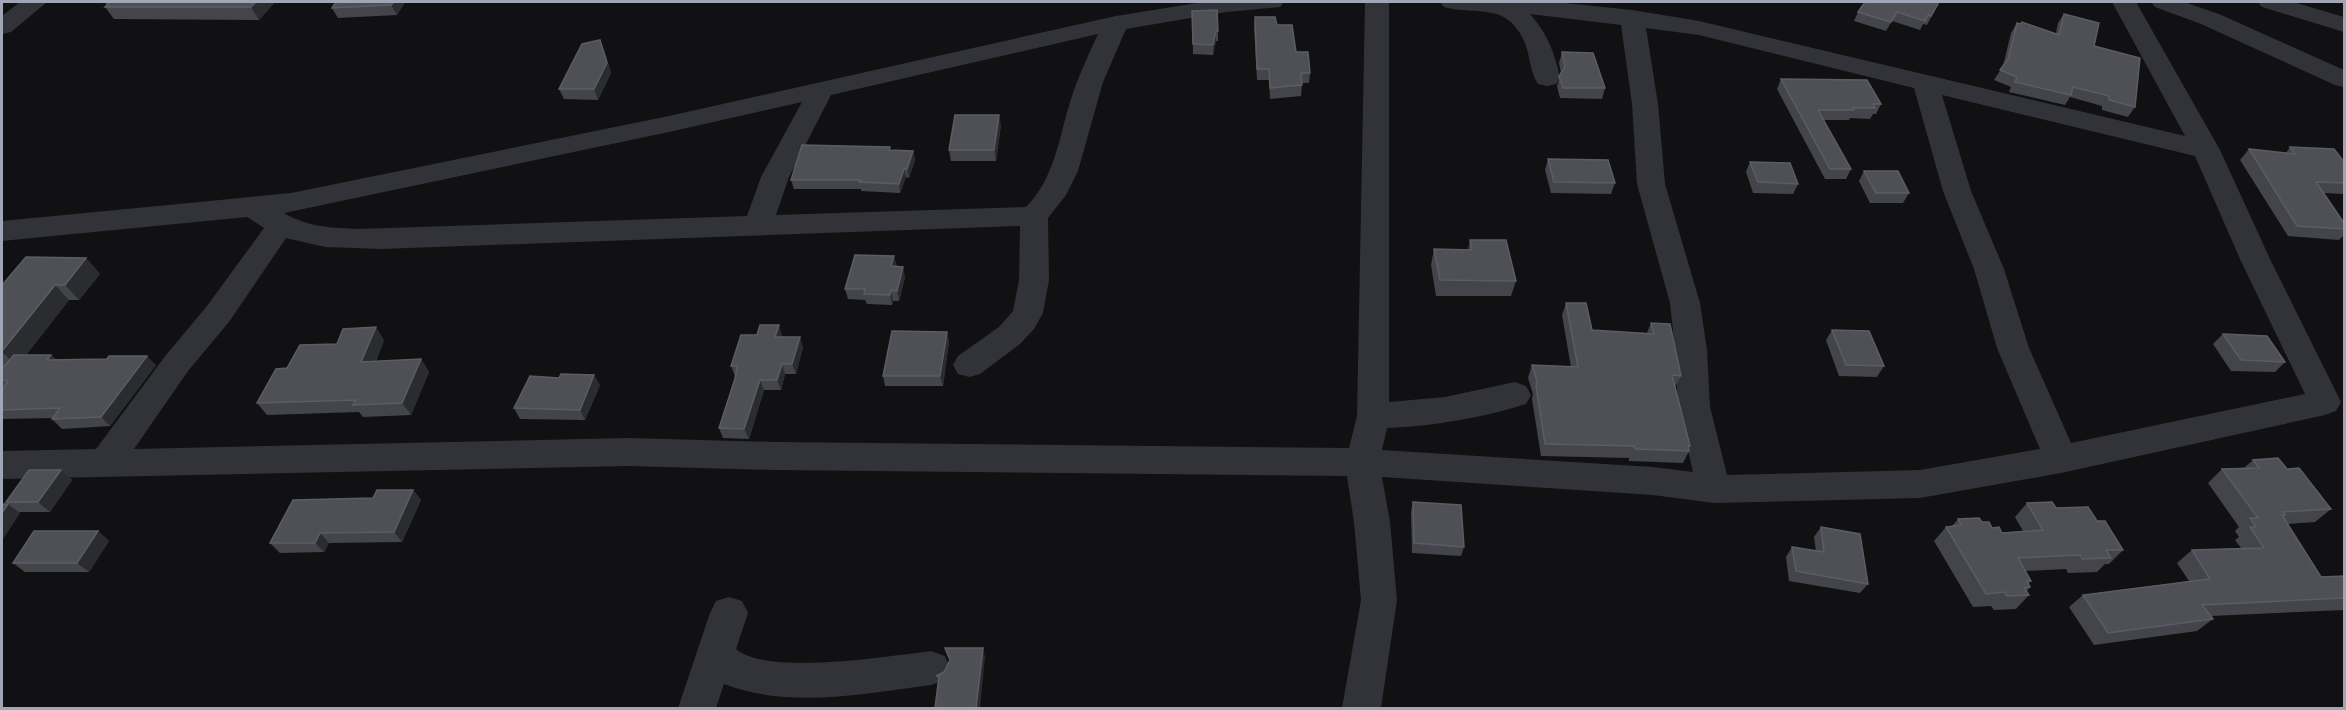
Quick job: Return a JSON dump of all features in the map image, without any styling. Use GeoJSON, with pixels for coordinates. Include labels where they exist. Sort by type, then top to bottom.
{"type":"FeatureCollection","features":[{"type":"Feature","properties":{"kind":"street"},"geometry":{"type":"LineString","coordinates":[[2,27],[35,2]]}},
{"type":"Feature","properties":{"kind":"street"},"geometry":{"type":"LineString","coordinates":[[2,232],[291,203],[424,177],[1116,23],[1226,5],[1272,2]]}},
{"type":"Feature","properties":{"kind":"street"},"geometry":{"type":"LineString","coordinates":[[1362,708],[1379,600],[1372,522],[1362,462],[1373,416],[1377,2]]}},
{"type":"Feature","properties":{"kind":"street"},"geometry":{"type":"LineString","coordinates":[[1452,2],[1614,11],[1699,28],[2206,150]]}},
{"type":"Feature","properties":{"kind":"street"},"geometry":{"type":"LineString","coordinates":[[2,465],[628,452],[776,456],[1362,462],[1653,481],[1714,489],[1920,484],[2061,459],[2335,401],[2255,259],[2206,150],[2124,2]]}},
{"type":"Feature","properties":{"kind":"street"},"geometry":{"type":"LineString","coordinates":[[2163,2],[2210,19],[2344,79]]}},
{"type":"Feature","properties":{"kind":"street"},"geometry":{"type":"LineString","coordinates":[[2270,2],[2344,25]]}},
{"type":"Feature","properties":{"kind":"street"},"geometry":{"type":"LineString","coordinates":[[1501,4],[1526,22],[1541,53],[1547,78]]}},
{"type":"Feature","properties":{"kind":"street"},"geometry":{"type":"LineString","coordinates":[[1614,11],[1645,104],[1651,184],[1684,303],[1691,350],[1694,407],[1714,489]]}},
{"type":"Feature","properties":{"kind":"street"},"geometry":{"type":"LineString","coordinates":[[251,206],[290,229],[324,238],[381,240],[1035,216],[1047,205],[1058,188],[1089,83],[1116,23]]}},
{"type":"Feature","properties":{"kind":"street"},"geometry":{"type":"LineString","coordinates":[[1926,82],[1957,191],[1989,269],[2013,348],[2061,459]]}},
{"type":"Feature","properties":{"kind":"street"},"geometry":{"type":"LineString","coordinates":[[758,225],[775,177],[822,90]]}},
{"type":"Feature","properties":{"kind":"street"},"geometry":{"type":"LineString","coordinates":[[969,365],[1015,329],[1028,312],[1033,293],[1035,216]]}},
{"type":"Feature","properties":{"kind":"street"},"geometry":{"type":"LineString","coordinates":[[104,464],[177,363],[245,278],[281,224]]}},
{"type":"Feature","properties":{"kind":"street"},"geometry":{"type":"LineString","coordinates":[[1373,416],[1471,407],[1515,395]]}},
{"type":"Feature","properties":{"kind":"street"},"geometry":{"type":"LineString","coordinates":[[697,708],[729,613]]}},
{"type":"Feature","properties":{"kind":"street"},"geometry":{"type":"LineString","coordinates":[[715,654],[737,672],[770,679],[814,679],[931,668]]}},
{"type":"Feature","properties":{"kind":"building"},"geometry":{"type":"Polygon","coordinates":[[[110,2],[256,2],[251,7],[105,7],[110,2]]]}},
{"type":"Feature","properties":{"kind":"building"},"geometry":{"type":"Polygon","coordinates":[[[336,2],[394,2],[391,5],[332,8],[336,2]]]}},
{"type":"Feature","properties":{"kind":"building"},"geometry":{"type":"Polygon","coordinates":[[[1865,2],[1939,2],[1931,16],[1928,15],[1925,21],[1897,12],[1891,22],[1858,12],[1865,2]]]}},
{"type":"Feature","properties":{"kind":"building"},"geometry":{"type":"Polygon","coordinates":[[[1217,10],[1218,31],[1216,31],[1213,45],[1193,44],[1192,11],[1217,10]]]}},
{"type":"Feature","properties":{"kind":"building"},"geometry":{"type":"Polygon","coordinates":[[[2064,14],[2099,23],[2094,46],[2140,58],[2135,107],[2109,100],[2109,96],[2073,87],[2071,95],[2015,82],[2017,77],[2000,70],[2008,59],[2017,23],[2022,22],[2059,35],[2064,14]]]}},
{"type":"Feature","properties":{"kind":"building"},"geometry":{"type":"Polygon","coordinates":[[[1255,17],[1275,17],[1277,25],[1292,25],[1296,52],[1308,52],[1310,73],[1301,73],[1302,85],[1270,88],[1269,69],[1257,69],[1255,17]]]}},
{"type":"Feature","properties":{"kind":"building"},"geometry":{"type":"Polygon","coordinates":[[[600,40],[607,63],[594,89],[559,89],[582,44],[600,40]]]}},
{"type":"Feature","properties":{"kind":"building"},"geometry":{"type":"Polygon","coordinates":[[[1562,52],[1593,53],[1605,88],[1563,88],[1559,76],[1565,67],[1562,52]]]}},
{"type":"Feature","properties":{"kind":"building"},"geometry":{"type":"Polygon","coordinates":[[[1781,79],[1867,80],[1881,104],[1873,104],[1875,108],[1818,110],[1851,169],[1830,169],[1781,79]]]}},
{"type":"Feature","properties":{"kind":"building"},"geometry":{"type":"Polygon","coordinates":[[[955,115],[999,115],[994,150],[949,150],[955,115]]]}},
{"type":"Feature","properties":{"kind":"building"},"geometry":{"type":"Polygon","coordinates":[[[802,145],[890,147],[889,150],[913,151],[899,184],[859,182],[860,180],[791,180],[802,145]]]}},
{"type":"Feature","properties":{"kind":"building"},"geometry":{"type":"Polygon","coordinates":[[[2290,147],[2334,149],[2344,162],[2344,183],[2316,182],[2344,223],[2344,229],[2297,226],[2249,149],[2295,154],[2290,147]]]}},
{"type":"Feature","properties":{"kind":"building"},"geometry":{"type":"Polygon","coordinates":[[[1548,159],[1608,160],[1615,183],[1554,182],[1548,159]]]}},
{"type":"Feature","properties":{"kind":"building"},"geometry":{"type":"Polygon","coordinates":[[[1750,162],[1790,163],[1798,184],[1758,182],[1750,162]]]}},
{"type":"Feature","properties":{"kind":"building"},"geometry":{"type":"Polygon","coordinates":[[[1864,171],[1898,171],[1909,193],[1876,193],[1864,171]]]}},
{"type":"Feature","properties":{"kind":"building"},"geometry":{"type":"Polygon","coordinates":[[[1470,240],[1506,240],[1516,281],[1440,280],[1434,249],[1472,250],[1470,240]]]}},
{"type":"Feature","properties":{"kind":"building"},"geometry":{"type":"Polygon","coordinates":[[[855,255],[894,256],[891,266],[903,267],[897,291],[891,290],[890,295],[864,294],[865,289],[845,289],[855,255]]]}},
{"type":"Feature","properties":{"kind":"building"},"geometry":{"type":"Polygon","coordinates":[[[26,257],[86,258],[65,285],[55,285],[2,351],[2,284],[26,257]]]}},
{"type":"Feature","properties":{"kind":"building"},"geometry":{"type":"Polygon","coordinates":[[[1566,303],[1586,303],[1592,330],[1654,334],[1651,323],[1670,324],[1681,376],[1672,375],[1690,446],[1688,446],[1689,451],[1635,449],[1634,446],[1545,444],[1537,381],[1532,365],[1578,367],[1566,303]]]}},
{"type":"Feature","properties":{"kind":"building"},"geometry":{"type":"Polygon","coordinates":[[[760,325],[779,325],[775,337],[800,337],[792,364],[782,364],[777,380],[760,380],[744,429],[719,428],[735,379],[737,366],[731,366],[741,335],[757,335],[760,325]]]}},
{"type":"Feature","properties":{"kind":"building"},"geometry":{"type":"Polygon","coordinates":[[[376,327],[361,362],[421,359],[402,403],[353,405],[356,400],[257,403],[276,369],[287,368],[300,345],[337,344],[343,329],[376,327]]]}},
{"type":"Feature","properties":{"kind":"building"},"geometry":{"type":"Polygon","coordinates":[[[1832,330],[1869,331],[1884,366],[1846,365],[1832,330]]]}},
{"type":"Feature","properties":{"kind":"building"},"geometry":{"type":"Polygon","coordinates":[[[892,331],[947,332],[940,376],[883,376],[892,331]]]}},
{"type":"Feature","properties":{"kind":"building"},"geometry":{"type":"Polygon","coordinates":[[[2223,334],[2267,336],[2285,362],[2241,360],[2223,334]]]}},
{"type":"Feature","properties":{"kind":"building"},"geometry":{"type":"Polygon","coordinates":[[[14,355],[51,355],[47,360],[147,356],[101,417],[52,419],[60,408],[2,410],[2,390],[8,381],[2,380],[2,369],[14,355]]]}},
{"type":"Feature","properties":{"kind":"building"},"geometry":{"type":"Polygon","coordinates":[[[561,374],[594,375],[580,410],[514,408],[530,376],[559,378],[561,374]]]}},
{"type":"Feature","properties":{"kind":"building"},"geometry":{"type":"Polygon","coordinates":[[[2278,458],[2287,469],[2299,468],[2331,509],[2283,512],[2285,515],[2282,515],[2321,577],[2344,576],[2344,598],[2202,605],[2213,619],[2108,633],[2083,595],[2210,579],[2192,550],[2264,548],[2250,527],[2256,527],[2250,518],[2258,518],[2222,469],[2259,468],[2253,460],[2278,458]]]}},
{"type":"Feature","properties":{"kind":"building"},"geometry":{"type":"Polygon","coordinates":[[[29,470],[61,470],[38,502],[6,502],[29,470]]]}},
{"type":"Feature","properties":{"kind":"building"},"geometry":{"type":"Polygon","coordinates":[[[377,490],[413,490],[394,532],[320,533],[315,543],[270,543],[293,500],[373,498],[377,490]]]}},
{"type":"Feature","properties":{"kind":"building"},"geometry":{"type":"Polygon","coordinates":[[[1413,502],[1461,505],[1464,547],[1414,543],[1413,502]]]}},
{"type":"Feature","properties":{"kind":"building"},"geometry":{"type":"Polygon","coordinates":[[[2052,502],[2056,508],[2088,507],[2097,521],[2105,521],[2123,550],[2106,550],[2111,558],[2082,559],[2080,555],[2018,558],[2031,581],[2027,581],[2030,587],[2024,588],[2029,595],[2007,596],[2004,592],[1986,594],[1946,527],[1961,525],[1958,519],[1979,518],[1982,522],[1989,522],[1992,528],[1999,527],[2002,533],[2043,530],[2027,503],[2052,502]]]}},
{"type":"Feature","properties":{"kind":"building"},"geometry":{"type":"Polygon","coordinates":[[[2,504],[8,504],[2,513],[2,504]]]}},
{"type":"Feature","properties":{"kind":"building"},"geometry":{"type":"Polygon","coordinates":[[[1821,527],[1860,534],[1868,584],[1796,571],[1792,547],[1824,552],[1821,527]]]}},
{"type":"Feature","properties":{"kind":"building"},"geometry":{"type":"Polygon","coordinates":[[[34,531],[98,531],[77,563],[13,563],[34,531]]]}},
{"type":"Feature","properties":{"kind":"building"},"geometry":{"type":"Polygon","coordinates":[[[945,648],[983,648],[976,708],[935,708],[939,676],[936,676],[944,672],[950,660],[945,648]]]}}]}
